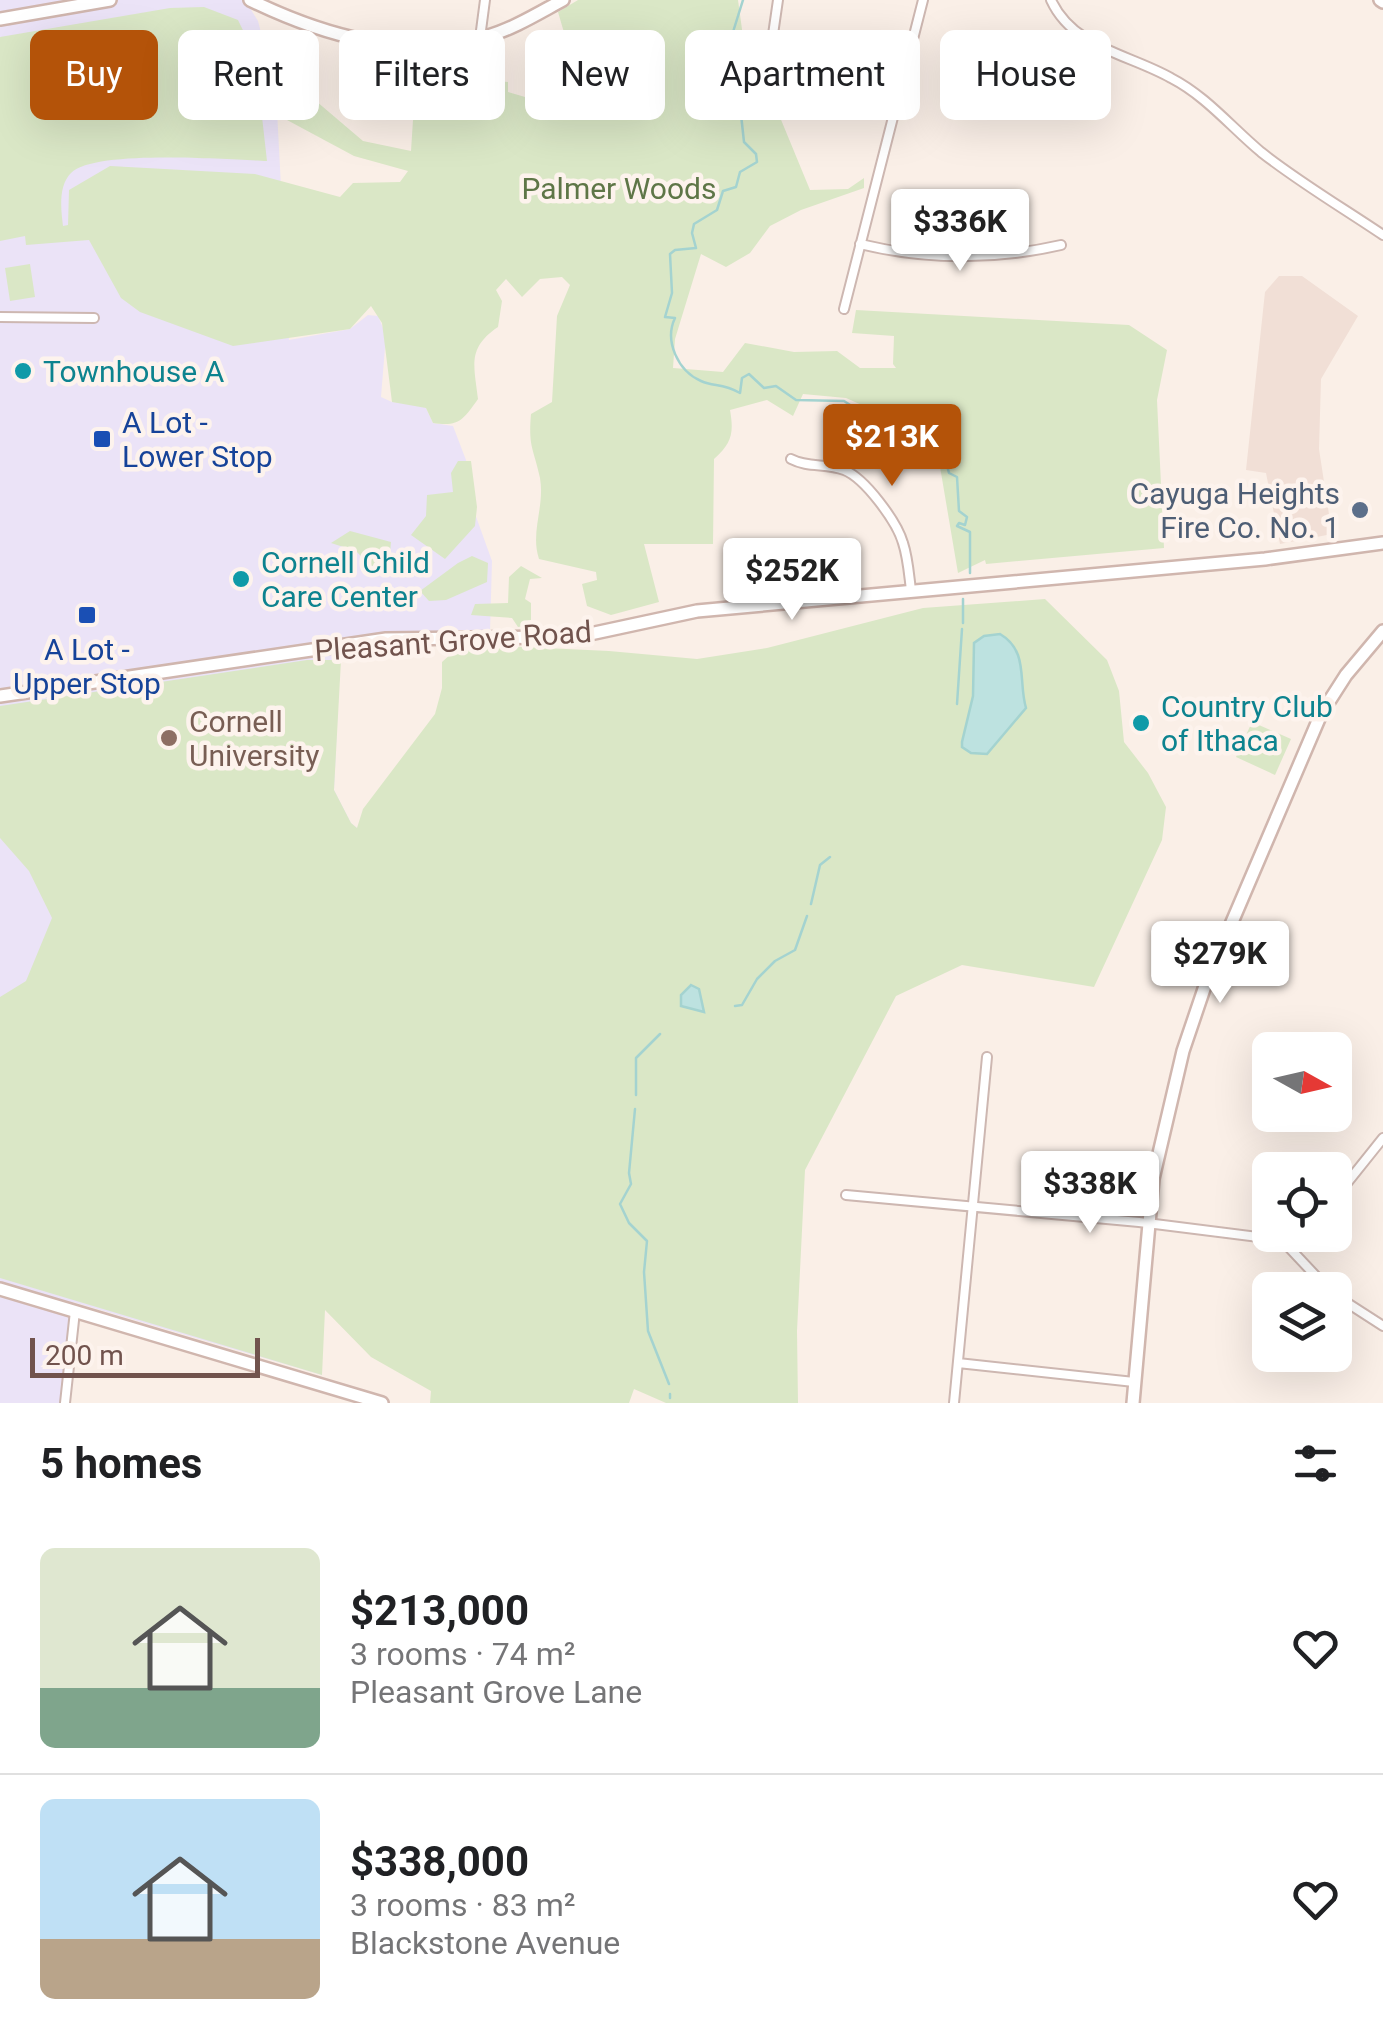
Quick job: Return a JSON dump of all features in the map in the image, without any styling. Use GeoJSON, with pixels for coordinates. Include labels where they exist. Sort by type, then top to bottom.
{"type":"FeatureCollection","features":[{"type":"Feature","properties":{"kind":"street"},"geometry":{"type":"LineString","coordinates":[[0,19],[110,0]]}},
{"type":"Feature","properties":{"kind":"street"},"geometry":{"type":"LineString","coordinates":[[250,0],[308,26],[339,34]]}},
{"type":"Feature","properties":{"kind":"street"},"geometry":{"type":"LineString","coordinates":[[481,30],[485,0]]}},
{"type":"Feature","properties":{"kind":"street"},"geometry":{"type":"LineString","coordinates":[[503,30],[562,0]]}},
{"type":"Feature","properties":{"kind":"street"},"geometry":{"type":"LineString","coordinates":[[774,30],[778,0]]}},
{"type":"Feature","properties":{"kind":"street"},"geometry":{"type":"LineString","coordinates":[[844,308],[923,0]]}},
{"type":"Feature","properties":{"kind":"street"},"geometry":{"type":"LineString","coordinates":[[1051,0],[1066,24],[1081,36],[1193,91],[1264,154],[1383,235]]}},
{"type":"Feature","properties":{"kind":"street"},"geometry":{"type":"LineString","coordinates":[[860,244],[908,254],[986,256],[1061,245]]}},
{"type":"Feature","properties":{"kind":"street"},"geometry":{"type":"LineString","coordinates":[[0,317],[94,318]]}},
{"type":"Feature","properties":{"kind":"street"},"geometry":{"type":"LineString","coordinates":[[791,459],[800,464],[845,470],[858,480],[886,511],[902,538],[910,590]]}},
{"type":"Feature","properties":{"kind":"street","name":"Pleasant Grove Road"},"geometry":{"type":"LineString","coordinates":[[0,696],[386,639],[590,634],[697,610],[1265,559],[1383,543]]}},
{"type":"Feature","properties":{"kind":"street"},"geometry":{"type":"LineString","coordinates":[[1133,1403],[1148,1223],[1162,1131],[1192,1020],[1321,714],[1346,675],[1383,632]]}},
{"type":"Feature","properties":{"kind":"street"},"geometry":{"type":"LineString","coordinates":[[954,1403],[987,1057]]}},
{"type":"Feature","properties":{"kind":"street"},"geometry":{"type":"LineString","coordinates":[[1352,1177],[1383,1138]]}},
{"type":"Feature","properties":{"kind":"street"},"geometry":{"type":"LineString","coordinates":[[846,1195],[1252,1234]]}},
{"type":"Feature","properties":{"kind":"street"},"geometry":{"type":"LineString","coordinates":[[1297,1252],[1314,1272]]}},
{"type":"Feature","properties":{"kind":"street"},"geometry":{"type":"LineString","coordinates":[[0,1289],[382,1403]]}},
{"type":"Feature","properties":{"kind":"street"},"geometry":{"type":"LineString","coordinates":[[1352,1307],[1383,1326]]}},
{"type":"Feature","properties":{"kind":"street"},"geometry":{"type":"LineString","coordinates":[[65,1403],[75,1311]]}},
{"type":"Feature","properties":{"kind":"street"},"geometry":{"type":"LineString","coordinates":[[958,1363],[1134,1382]]}},
{"type":"Feature","properties":{"kind":"shaded area","name":"Cornell University"},"geometry":{"type":"Polygon","coordinates":[[[0,0],[245,0],[260,30],[178,30],[178,120],[278,120],[289,340],[350,329],[368,315],[378,316],[386,335],[381,397],[426,408],[433,423],[453,426],[466,460],[474,511],[492,561],[490,632],[413,631],[341,641],[334,790],[357,828],[287,1170],[322,1375],[73,1302],[60,1403],[0,1403],[0,0]]]}},
{"type":"Feature","properties":{"kind":"shaded area"},"geometry":{"type":"Polygon","coordinates":[[[1279,276],[1302,276],[1358,316],[1321,379],[1319,449],[1332,534],[1280,544],[1266,473],[1246,470],[1265,292],[1279,276]]]}},
{"type":"Feature","properties":{"kind":"green space","name":"Palmer Woods"},"geometry":{"type":"Polygon","coordinates":[[[578,0],[738,0],[742,30],[685,30],[685,120],[781,120],[810,190],[848,189],[864,178],[864,188],[801,210],[770,226],[750,253],[726,267],[701,254],[675,339],[673,368],[723,372],[745,343],[794,352],[837,351],[860,368],[896,368],[894,336],[852,333],[856,310],[1129,325],[1167,350],[1157,400],[1164,548],[986,564],[985,560],[958,573],[937,449],[916,429],[846,398],[803,394],[793,416],[767,400],[730,410],[730,437],[714,459],[713,544],[644,544],[659,602],[611,615],[587,606],[582,584],[597,580],[596,572],[539,559],[537,549],[541,489],[531,442],[531,414],[552,402],[557,316],[570,285],[562,277],[540,279],[522,297],[506,279],[496,290],[502,301],[498,327],[481,342],[475,358],[478,399],[460,420],[442,424],[433,423],[426,408],[392,402],[382,323],[371,306],[350,329],[233,346],[140,312],[121,298],[89,240],[26,245],[25,236],[0,241],[0,37],[30,32],[30,120],[158,120],[158,30],[41,30],[170,8],[204,7],[238,20],[243,30],[178,30],[178,120],[262,120],[267,161],[134,158],[85,166],[71,173],[64,185],[63,226],[68,225],[69,190],[110,166],[255,174],[340,197],[353,183],[400,182],[408,171],[354,156],[287,120],[319,120],[319,104],[363,141],[411,151],[413,120],[505,120],[505,82],[508,92],[525,97],[525,120],[665,120],[665,30],[563,30],[558,12],[578,0]]]}},
{"type":"Feature","properties":{"kind":"green space"},"geometry":{"type":"Polygon","coordinates":[[[30,264],[35,297],[10,301],[5,268],[30,264]]]}},
{"type":"Feature","properties":{"kind":"green space"},"geometry":{"type":"Polygon","coordinates":[[[458,461],[471,461],[477,507],[475,526],[445,559],[411,535],[426,516],[427,495],[453,492],[451,473],[458,461]]]}},
{"type":"Feature","properties":{"kind":"green space"},"geometry":{"type":"Polygon","coordinates":[[[350,531],[391,542],[390,553],[371,567],[356,551],[331,543],[350,531]]]}},
{"type":"Feature","properties":{"kind":"green space"},"geometry":{"type":"Polygon","coordinates":[[[472,556],[488,563],[487,582],[446,600],[429,601],[420,591],[458,563],[472,556]]]}},
{"type":"Feature","properties":{"kind":"green space"},"geometry":{"type":"Polygon","coordinates":[[[521,566],[542,578],[530,579],[525,599],[531,603],[531,625],[518,627],[512,618],[471,615],[475,604],[508,603],[509,577],[521,566]]]}},
{"type":"Feature","properties":{"kind":"green space"},"geometry":{"type":"Polygon","coordinates":[[[1045,599],[1107,660],[1119,691],[1124,742],[1148,773],[1166,807],[1162,840],[1094,987],[962,965],[896,996],[805,1170],[797,1331],[798,1403],[666,1403],[634,1389],[629,1403],[430,1403],[431,1391],[371,1357],[325,1310],[322,1375],[0,1278],[0,997],[26,981],[52,918],[29,871],[0,838],[0,706],[307,660],[341,660],[334,790],[357,828],[363,809],[435,714],[442,688],[442,662],[462,644],[697,659],[767,648],[923,608],[1045,599]]]}},
{"type":"Feature","properties":{"kind":"green space"},"geometry":{"type":"Polygon","coordinates":[[[1252,722],[1291,739],[1275,775],[1236,757],[1252,722]]]}},
{"type":"Feature","properties":{"kind":"water"},"geometry":{"type":"Polygon","coordinates":[[[1000,634],[1019,658],[1026,708],[987,754],[971,753],[962,747],[962,742],[973,696],[974,643],[984,636],[1000,634]]]}},
{"type":"Feature","properties":{"kind":"water"},"geometry":{"type":"Polygon","coordinates":[[[691,985],[699,989],[704,1012],[681,1006],[681,995],[691,985]]]}},
{"type":"Feature","properties":{"kind":"waterway"},"geometry":{"type":"LineString","coordinates":[[743,0],[733,32],[731,63],[738,87],[744,142],[756,154],[757,162],[740,172],[736,187],[723,191],[717,210],[694,224],[696,248],[670,254],[672,293],[665,317],[675,318],[671,336],[675,354],[686,370],[706,383],[740,393],[742,378],[749,374],[764,388],[776,386],[796,400],[844,401],[858,410],[872,412],[881,420],[903,425],[927,449],[945,458],[949,473],[957,477],[959,511],[967,517],[965,525],[957,526],[970,532],[970,573]]}},
{"type":"Feature","properties":{"kind":"waterway"},"geometry":{"type":"LineString","coordinates":[[963,599],[963,623]]}},
{"type":"Feature","properties":{"kind":"waterway"},"geometry":{"type":"LineString","coordinates":[[957,704],[962,629]]}},
{"type":"Feature","properties":{"kind":"waterway"},"geometry":{"type":"LineString","coordinates":[[811,904],[820,865],[830,857]]}},
{"type":"Feature","properties":{"kind":"waterway"},"geometry":{"type":"LineString","coordinates":[[735,1006],[742,1005],[757,979],[775,961],[795,950],[807,916]]}},
{"type":"Feature","properties":{"kind":"waterway"},"geometry":{"type":"LineString","coordinates":[[636,1095],[636,1058],[660,1034]]}},
{"type":"Feature","properties":{"kind":"waterway"},"geometry":{"type":"LineString","coordinates":[[635,1109],[631,1184],[620,1204],[629,1223],[647,1241],[644,1272],[648,1331],[669,1384]]}},
{"type":"Feature","properties":{"kind":"place","name":"Townhouse A"},"geometry":{"type":"Point","coordinates":[23,371]}},
{"type":"Feature","properties":{"kind":"place","name":"A Lot - Lower Stop"},"geometry":{"type":"Point","coordinates":[102,439]}},
{"type":"Feature","properties":{"kind":"place","name":"Cayuga Heights Fire Co. No. 1"},"geometry":{"type":"Point","coordinates":[1360,510]}},
{"type":"Feature","properties":{"kind":"place","name":"Cornell Child Care Center"},"geometry":{"type":"Point","coordinates":[241,579]}},
{"type":"Feature","properties":{"kind":"place","name":"A Lot - Upper Stop"},"geometry":{"type":"Point","coordinates":[87,615]}},
{"type":"Feature","properties":{"kind":"place","name":"Country Club of Ithaca"},"geometry":{"type":"Point","coordinates":[1141,723]}},
{"type":"Feature","properties":{"kind":"place","name":"Cornell University"},"geometry":{"type":"Point","coordinates":[169,738]}}]}
